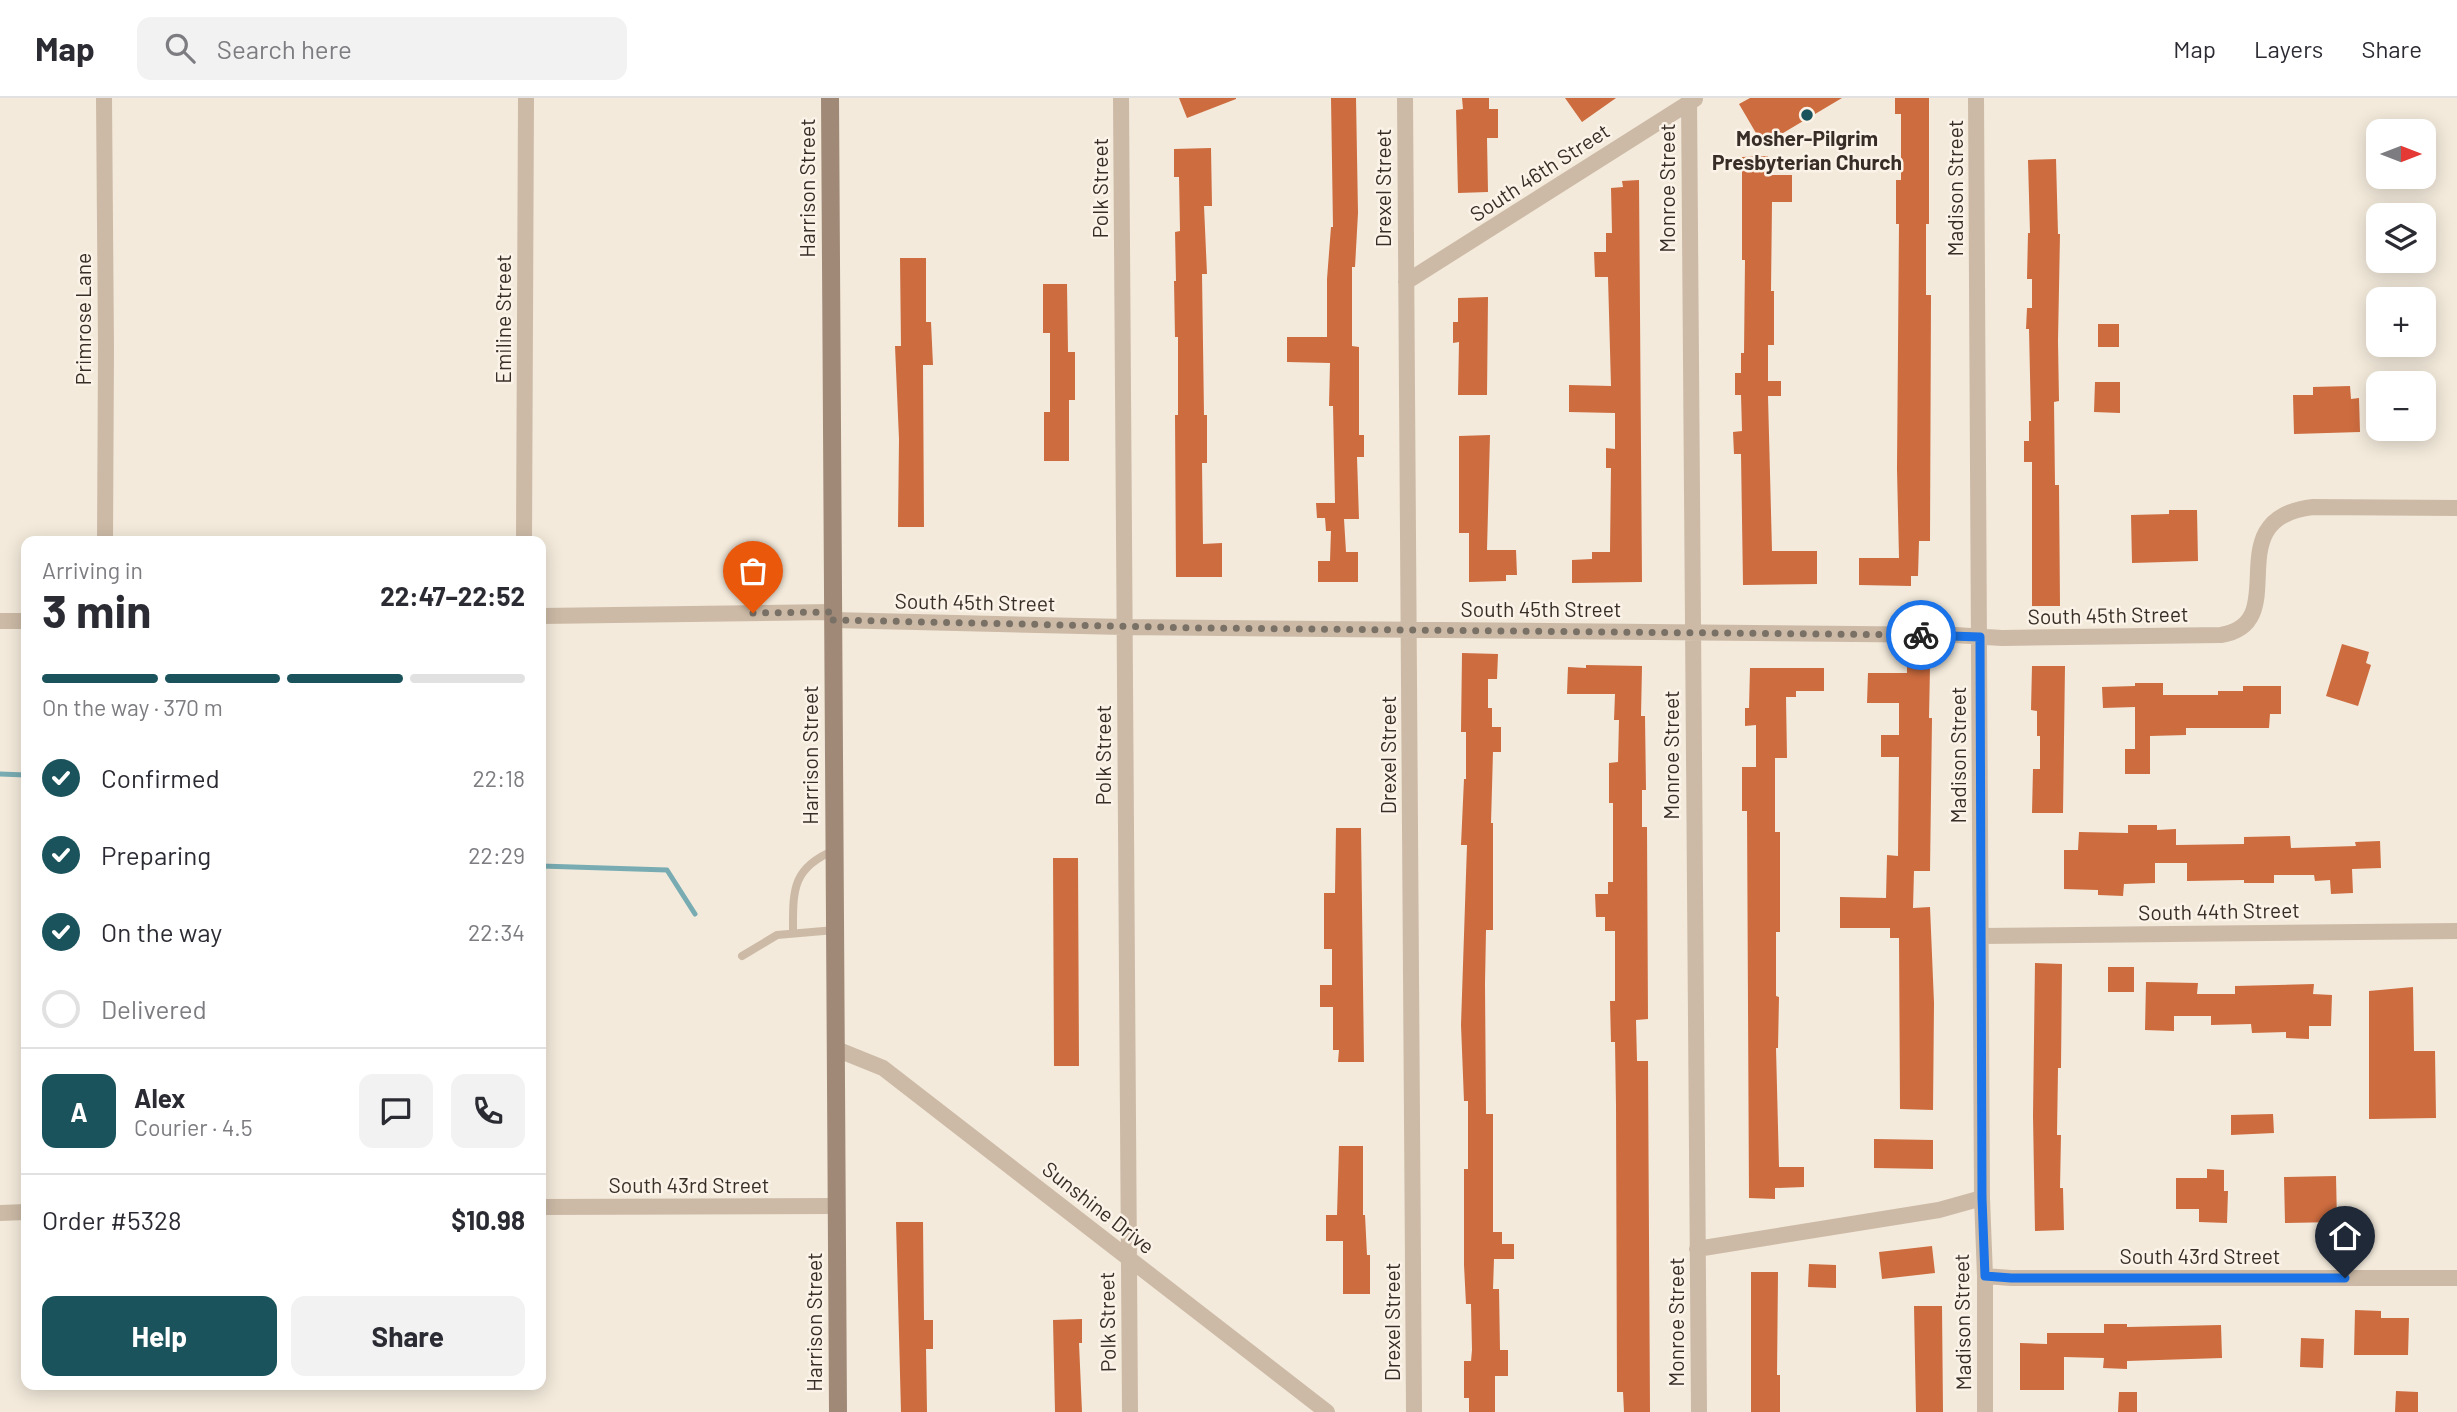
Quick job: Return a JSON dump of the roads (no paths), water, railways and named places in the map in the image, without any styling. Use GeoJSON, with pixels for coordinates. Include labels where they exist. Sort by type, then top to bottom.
{"type":"FeatureCollection","features":[{"type":"Feature","properties":{"kind":"main road","name":"Harrison Street"},"geometry":{"type":"LineString","coordinates":[[830,98],[838,1412]]}},
{"type":"Feature","properties":{"kind":"street","name":"Primrose Lane"},"geometry":{"type":"LineString","coordinates":[[104,98],[105,536]]}},
{"type":"Feature","properties":{"kind":"street","name":"Emiline Street"},"geometry":{"type":"LineString","coordinates":[[524,536],[526,98]]}},
{"type":"Feature","properties":{"kind":"street","name":"Polk Street"},"geometry":{"type":"LineString","coordinates":[[1121,98],[1130,1412]]}},
{"type":"Feature","properties":{"kind":"street","name":"Drexel Street"},"geometry":{"type":"LineString","coordinates":[[1405,98],[1414,1412]]}},
{"type":"Feature","properties":{"kind":"street","name":"Madison Street"},"geometry":{"type":"LineString","coordinates":[[1976,98],[1985,1412]]}},
{"type":"Feature","properties":{"kind":"street","name":"South 46th Street"},"geometry":{"type":"LineString","coordinates":[[1406,282],[1692,100]]}},
{"type":"Feature","properties":{"kind":"street","name":"Monroe Street"},"geometry":{"type":"LineString","coordinates":[[1692,100],[1692,632],[1699,1412]]}},
{"type":"Feature","properties":{"kind":"street","name":"South 45th Street"},"geometry":{"type":"LineString","coordinates":[[546,616],[833,616],[1124,627],[1980,637],[2221,635],[2235,633],[2246,625],[2254,613],[2259,549],[2264,535],[2278,519],[2301,509],[2457,508]]}},
{"type":"Feature","properties":{"kind":"street"},"geometry":{"type":"LineString","coordinates":[[0,621],[21,621]]}},
{"type":"Feature","properties":{"kind":"street","name":"South 44th Street"},"geometry":{"type":"LineString","coordinates":[[1981,936],[2457,931]]}},
{"type":"Feature","properties":{"kind":"street","name":"Sunshine Drive"},"geometry":{"type":"LineString","coordinates":[[836,1049],[883,1068],[1327,1412]]}},
{"type":"Feature","properties":{"kind":"street"},"geometry":{"type":"LineString","coordinates":[[1698,1249],[1939,1210],[1982,1198]]}},
{"type":"Feature","properties":{"kind":"street","name":"South 43rd Street"},"geometry":{"type":"LineString","coordinates":[[546,1207],[837,1206]]}},
{"type":"Feature","properties":{"kind":"street"},"geometry":{"type":"LineString","coordinates":[[0,1213],[21,1212]]}},
{"type":"Feature","properties":{"kind":"street","name":"South 43rd Street"},"geometry":{"type":"LineString","coordinates":[[1985,1276],[2457,1278]]}},
{"type":"Feature","properties":{"kind":"lane"},"geometry":{"type":"LineString","coordinates":[[793,933],[795,887],[810,863],[835,850]]}},
{"type":"Feature","properties":{"kind":"lane"},"geometry":{"type":"LineString","coordinates":[[742,956],[777,935],[835,930]]}},
{"type":"Feature","properties":{"kind":"waterway"},"geometry":{"type":"LineString","coordinates":[[0,774],[21,775]]}},
{"type":"Feature","properties":{"kind":"waterway"},"geometry":{"type":"LineString","coordinates":[[546,866],[667,870],[695,914]]}},
{"type":"Feature","properties":{"kind":"place","name":"Mosher-Pilgrim Presbyterian Church"},"geometry":{"type":"Point","coordinates":[1807,115]}}]}
